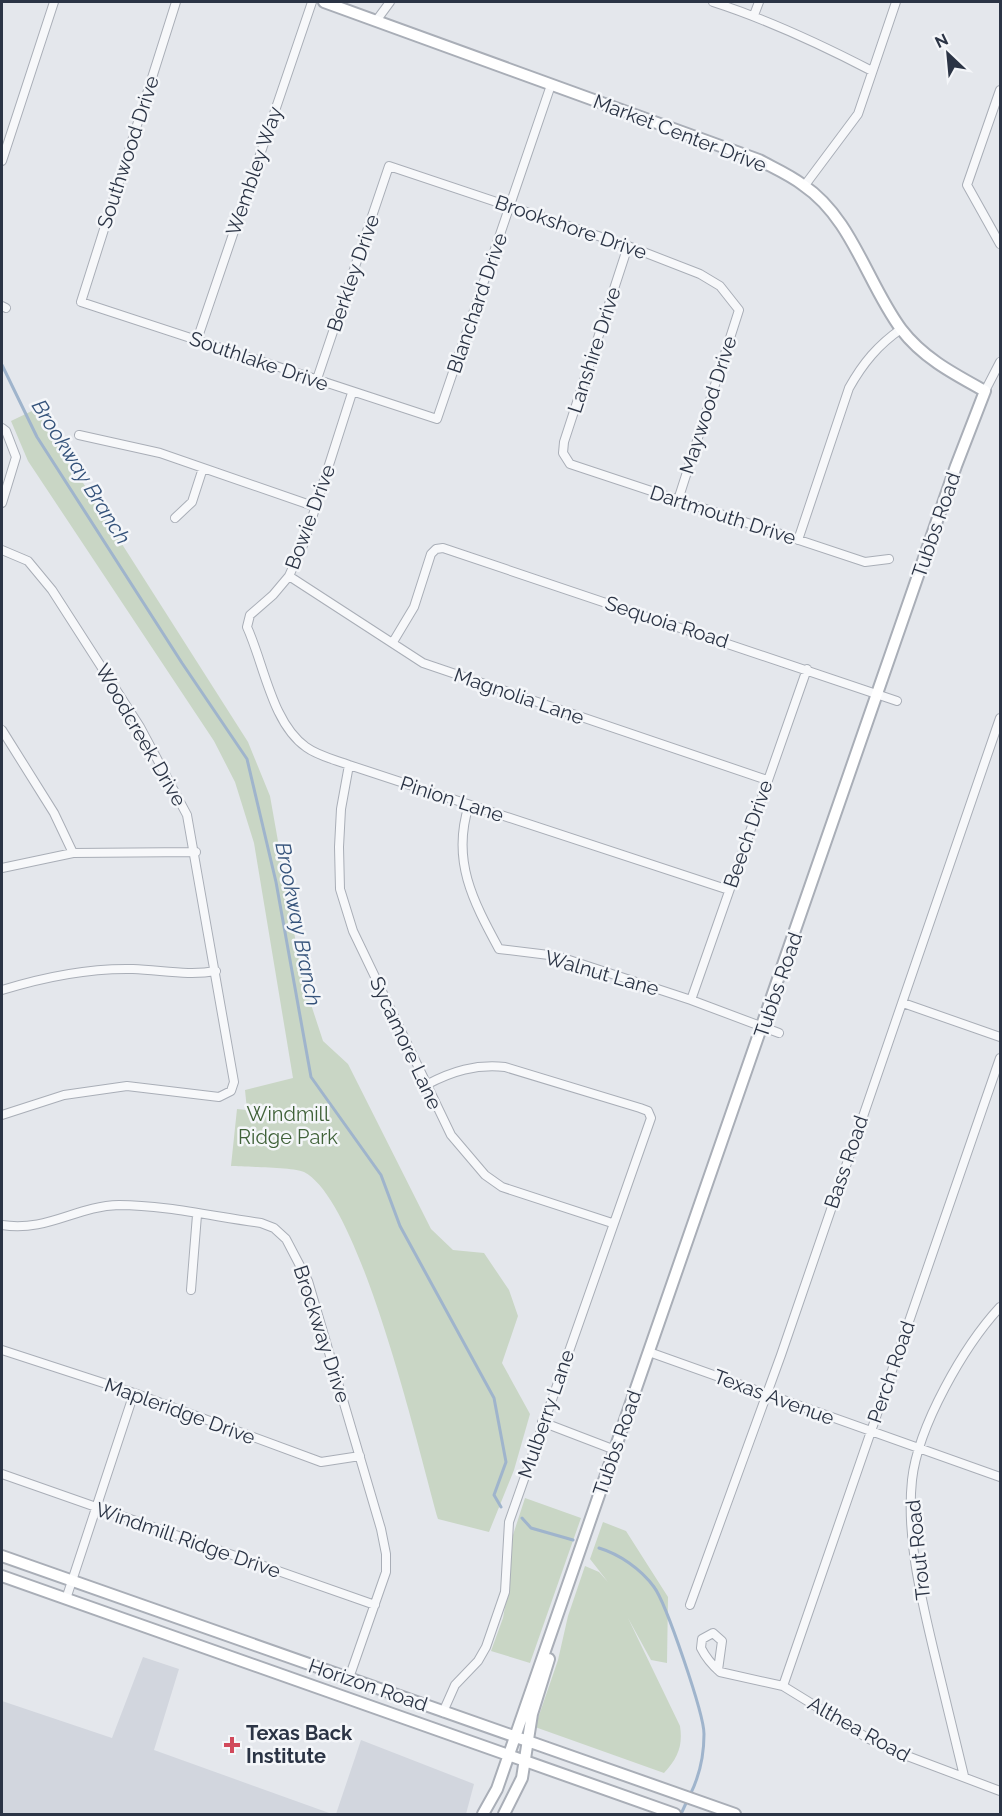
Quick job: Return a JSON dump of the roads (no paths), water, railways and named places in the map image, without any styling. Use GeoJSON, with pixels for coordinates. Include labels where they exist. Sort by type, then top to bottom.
{"type":"FeatureCollection","features":[{"type":"Feature","properties":{"kind":"street"},"geometry":{"type":"LineString","coordinates":[[2,160],[54,2]]}},
{"type":"Feature","properties":{"kind":"street","name":"Southwood Drive"},"geometry":{"type":"LineString","coordinates":[[81,302],[176,2]]}},
{"type":"Feature","properties":{"kind":"street","name":"Wembley Way"},"geometry":{"type":"LineString","coordinates":[[197,340],[312,2]]}},
{"type":"Feature","properties":{"kind":"street","name":"Market Center Drive"},"geometry":{"type":"LineString","coordinates":[[324,2],[759,160],[805,185],[833,214],[856,249],[901,329],[945,370],[986,391]]}},
{"type":"Feature","properties":{"kind":"street"},"geometry":{"type":"LineString","coordinates":[[376,21],[390,2]]}},
{"type":"Feature","properties":{"kind":"street"},"geometry":{"type":"LineString","coordinates":[[713,2],[754,15],[815,41],[872,71]]}},
{"type":"Feature","properties":{"kind":"street"},"geometry":{"type":"LineString","coordinates":[[754,15],[759,2]]}},
{"type":"Feature","properties":{"kind":"street"},"geometry":{"type":"LineString","coordinates":[[805,185],[858,114],[896,2]]}},
{"type":"Feature","properties":{"kind":"street","name":"Blanchard Drive"},"geometry":{"type":"LineString","coordinates":[[437,419],[551,85]]}},
{"type":"Feature","properties":{"kind":"street"},"geometry":{"type":"LineString","coordinates":[[1000,90],[967,185],[1000,244]]}},
{"type":"Feature","properties":{"kind":"street","name":"Brookshore Drive"},"geometry":{"type":"LineString","coordinates":[[389,166],[628,246],[700,274],[720,286],[738,310]]}},
{"type":"Feature","properties":{"kind":"street","name":"Berkley Drive"},"geometry":{"type":"LineString","coordinates":[[317,379],[389,166]]}},
{"type":"Feature","properties":{"kind":"street","name":"Lanshire Drive"},"geometry":{"type":"LineString","coordinates":[[564,453],[564,442],[628,246]]}},
{"type":"Feature","properties":{"kind":"street","name":"Southlake Drive"},"geometry":{"type":"LineString","coordinates":[[81,302],[317,379],[352,393],[437,419]]}},
{"type":"Feature","properties":{"kind":"street","name":"Maywood Drive"},"geometry":{"type":"LineString","coordinates":[[678,500],[738,310]]}},
{"type":"Feature","properties":{"kind":"street"},"geometry":{"type":"LineString","coordinates":[[798,540],[849,388],[862,365],[880,343],[901,329]]}},
{"type":"Feature","properties":{"kind":"street","name":"Tubbs Road"},"geometry":{"type":"LineString","coordinates":[[483,1815],[497,1789],[879,694],[956,466],[1000,362]]}},
{"type":"Feature","properties":{"kind":"street","name":"Bowie Drive"},"geometry":{"type":"LineString","coordinates":[[247,627],[250,615],[273,595],[289,576],[304,543],[352,393]]}},
{"type":"Feature","properties":{"kind":"street"},"geometry":{"type":"LineString","coordinates":[[2,428],[14,446],[14,465],[2,504]]}},
{"type":"Feature","properties":{"kind":"street"},"geometry":{"type":"LineString","coordinates":[[79,435],[160,453],[316,507]]}},
{"type":"Feature","properties":{"kind":"street","name":"Dartmouth Drive"},"geometry":{"type":"LineString","coordinates":[[564,453],[570,464],[865,562],[889,559]]}},
{"type":"Feature","properties":{"kind":"street"},"geometry":{"type":"LineString","coordinates":[[175,518],[192,502],[203,468]]}},
{"type":"Feature","properties":{"kind":"street","name":"Sequoia Road"},"geometry":{"type":"LineString","coordinates":[[393,642],[414,607],[431,554],[436,549],[443,548],[897,701]]}},
{"type":"Feature","properties":{"kind":"street","name":"Woodcreek Drive"},"geometry":{"type":"LineString","coordinates":[[2,550],[28,561],[39,572],[102,668],[173,784],[187,815],[196,852],[234,1066],[234,1082],[231,1091],[225,1096],[202,1096],[164,1089],[127,1086],[64,1095],[2,1114]]}},
{"type":"Feature","properties":{"kind":"street","name":"Magnolia Lane"},"geometry":{"type":"LineString","coordinates":[[289,576],[423,663],[766,780]]}},
{"type":"Feature","properties":{"kind":"street","name":"Pinion Lane"},"geometry":{"type":"LineString","coordinates":[[247,627],[260,654],[270,691],[282,720],[306,747],[349,765],[729,890]]}},
{"type":"Feature","properties":{"kind":"street","name":"Beech Drive"},"geometry":{"type":"LineString","coordinates":[[691,1000],[766,780],[807,669]]}},
{"type":"Feature","properties":{"kind":"street","name":"Bass Road"},"geometry":{"type":"LineString","coordinates":[[690,1605],[903,1003],[1000,718]]}},
{"type":"Feature","properties":{"kind":"street"},"geometry":{"type":"LineString","coordinates":[[2,730],[54,813],[73,853]]}},
{"type":"Feature","properties":{"kind":"street","name":"Sycamore Lane"},"geometry":{"type":"LineString","coordinates":[[349,765],[341,809],[340,889],[353,932],[451,1135],[492,1180],[532,1197],[612,1223]]}},
{"type":"Feature","properties":{"kind":"street","name":"Walnut Lane"},"geometry":{"type":"LineString","coordinates":[[470,805],[463,824],[462,863],[476,906],[499,949],[558,956],[691,1000],[779,1033]]}},
{"type":"Feature","properties":{"kind":"street"},"geometry":{"type":"LineString","coordinates":[[2,868],[73,853],[196,852]]}},
{"type":"Feature","properties":{"kind":"street"},"geometry":{"type":"LineString","coordinates":[[2,990],[42,979],[99,970],[135,969],[195,975],[216,971]]}},
{"type":"Feature","properties":{"kind":"street"},"geometry":{"type":"LineString","coordinates":[[903,1003],[1000,1037]]}},
{"type":"Feature","properties":{"kind":"street","name":"Perch Road"},"geometry":{"type":"LineString","coordinates":[[783,1686],[1000,1058]]}},
{"type":"Feature","properties":{"kind":"street","name":"Mulberry Lane"},"geometry":{"type":"LineString","coordinates":[[426,1085],[447,1075],[486,1065],[533,1075],[648,1111],[651,1118],[542,1422],[507,1530],[505,1592],[486,1647],[478,1661],[455,1685],[443,1712]]}},
{"type":"Feature","properties":{"kind":"street","name":"Brockway Drive"},"geometry":{"type":"LineString","coordinates":[[2,1225],[45,1225],[84,1211],[119,1205],[261,1223],[274,1228],[286,1239],[308,1281],[360,1456],[386,1554],[386,1572],[349,1678]]}},
{"type":"Feature","properties":{"kind":"street"},"geometry":{"type":"LineString","coordinates":[[191,1290],[197,1215]]}},
{"type":"Feature","properties":{"kind":"street","name":"Trout Road"},"geometry":{"type":"LineString","coordinates":[[964,1776],[927,1625],[913,1542],[912,1480],[920,1448],[951,1378],[980,1331],[1000,1307]]}},
{"type":"Feature","properties":{"kind":"street","name":"Mapleridge Drive"},"geometry":{"type":"LineString","coordinates":[[2,1350],[134,1393],[321,1462],[360,1456]]}},
{"type":"Feature","properties":{"kind":"street","name":"Texas Avenue"},"geometry":{"type":"LineString","coordinates":[[649,1352],[1000,1477]]}},
{"type":"Feature","properties":{"kind":"street"},"geometry":{"type":"LineString","coordinates":[[66,1599],[134,1393]]}},
{"type":"Feature","properties":{"kind":"street"},"geometry":{"type":"LineString","coordinates":[[542,1422],[615,1450]]}},
{"type":"Feature","properties":{"kind":"street","name":"Windmill Ridge Drive"},"geometry":{"type":"LineString","coordinates":[[2,1474],[375,1605]]}},
{"type":"Feature","properties":{"kind":"street","name":"Horizon Road"},"geometry":{"type":"LineString","coordinates":[[2,1556],[734,1814]]}},
{"type":"Feature","properties":{"kind":"street","name":"Horizon Road"},"geometry":{"type":"LineString","coordinates":[[2,1576],[675,1815]]}},
{"type":"Feature","properties":{"kind":"street","name":"Tubbs Road"},"geometry":{"type":"LineString","coordinates":[[504,1815],[522,1778],[529,1742],[531,1714],[558,1630],[559,1609]]}},
{"type":"Feature","properties":{"kind":"street"},"geometry":{"type":"LineString","coordinates":[[169,1636],[177,1618]]}},
{"type":"Feature","properties":{"kind":"street","name":"Althea Road"},"geometry":{"type":"LineString","coordinates":[[718,1670],[783,1686],[869,1739],[919,1763],[964,1776],[1000,1791]]}},
{"type":"Feature","properties":{"kind":"waterway","name":"Brookway Branch"},"geometry":{"type":"LineString","coordinates":[[2,365],[37,437],[182,663],[247,759],[276,882],[311,1077],[381,1175],[400,1226],[494,1398],[506,1462],[494,1495],[501,1507]]}},
{"type":"Feature","properties":{"kind":"waterway","name":"Brookway Branch"},"geometry":{"type":"LineString","coordinates":[[522,1518],[531,1528],[573,1540]]}},
{"type":"Feature","properties":{"kind":"waterway","name":"Brookway Branch"},"geometry":{"type":"LineString","coordinates":[[599,1548],[629,1563],[649,1580],[660,1597],[675,1635],[698,1705],[704,1734],[701,1766],[690,1795]]}},
{"type":"Feature","properties":{"kind":"waterway","name":"Brookway Branch"},"geometry":{"type":"LineString","coordinates":[[681,1814],[687,1801]]}},
{"type":"Feature","properties":{"kind":"place","name":"Texas Back Institute"},"geometry":{"type":"Point","coordinates":[232,1745]}},
{"type":"Feature","properties":{"kind":"park label","name":"Windmill Ridge Park"},"geometry":{"type":"Point","coordinates":[288,1126]}}]}
